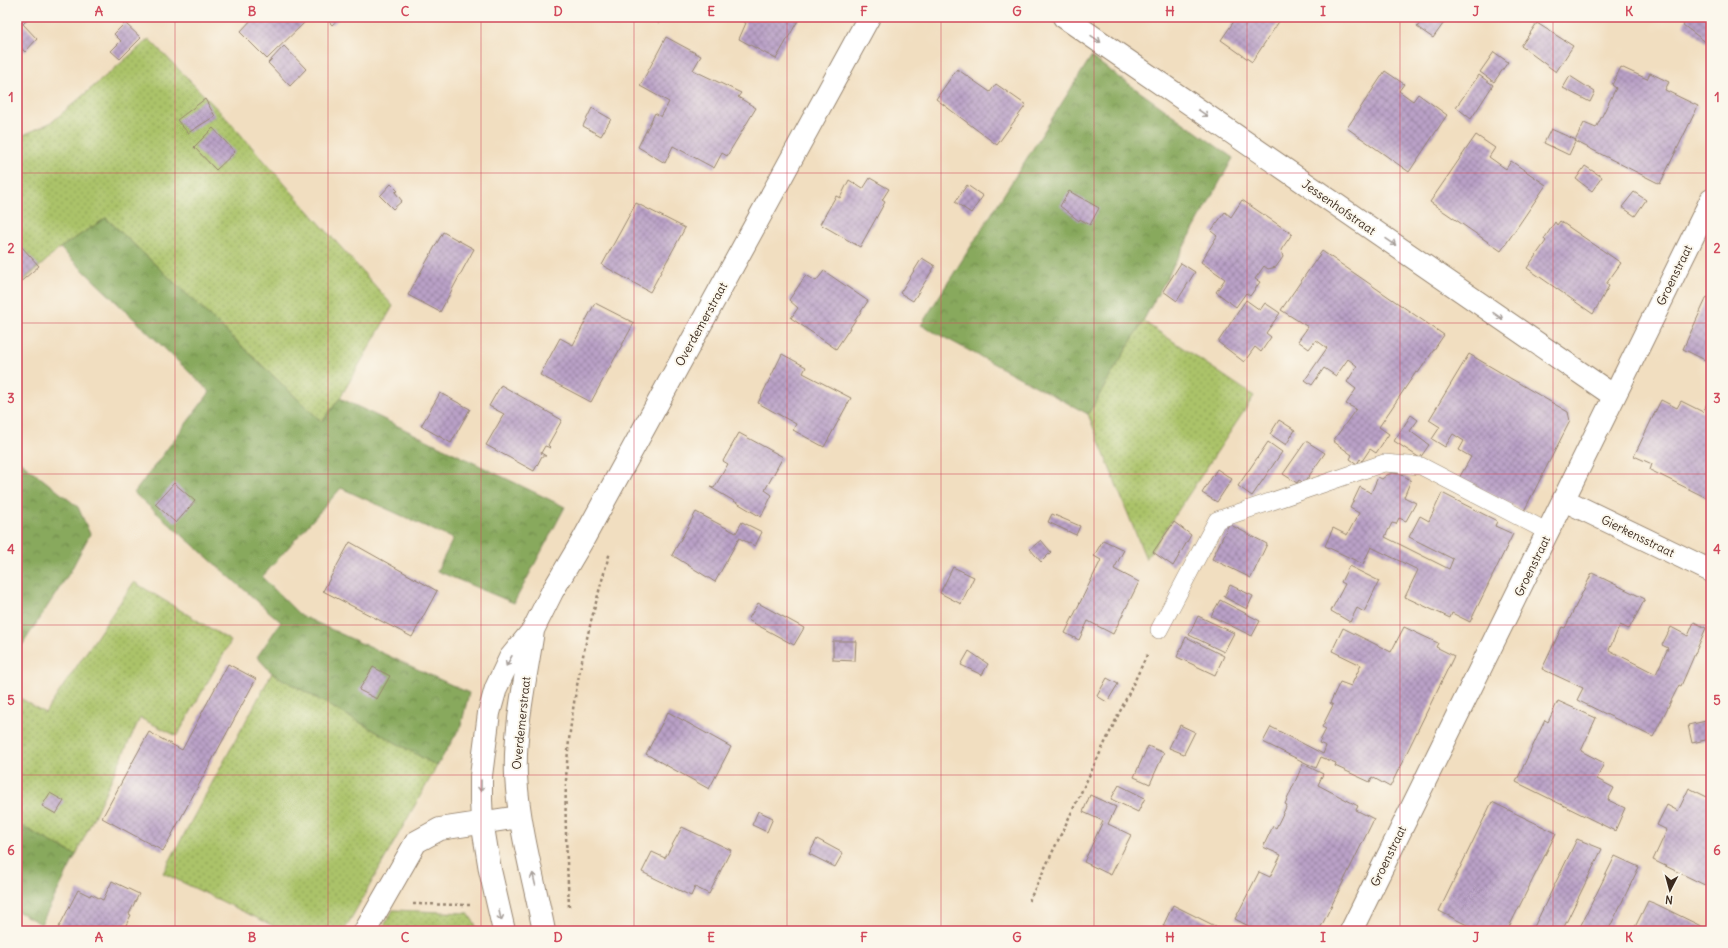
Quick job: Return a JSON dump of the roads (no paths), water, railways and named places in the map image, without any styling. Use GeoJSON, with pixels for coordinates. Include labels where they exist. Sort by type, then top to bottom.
{"type":"FeatureCollection","features":[{"type":"Feature","properties":{"kind":"street","name":"Overdemerstraat"},"geometry":{"type":"LineString","coordinates":[[504,931],[482,822],[480,776],[489,713],[496,688],[510,658],[533,630],[552,592],[584,538],[869,17]]}},
{"type":"Feature","properties":{"kind":"street","name":"Jessenhofstraat"},"geometry":{"type":"LineString","coordinates":[[1064,17],[1614,396]]}},
{"type":"Feature","properties":{"kind":"street","name":"Groenstraat"},"geometry":{"type":"LineString","coordinates":[[1351,931],[1711,200]]}},
{"type":"Feature","properties":{"kind":"street","name":"Gierkensstraat"},"geometry":{"type":"LineString","coordinates":[[1564,500],[1711,572]]}},
{"type":"Feature","properties":{"kind":"street","name":"Overdemerstraat"},"geometry":{"type":"LineString","coordinates":[[533,630],[517,742],[516,774],[519,817],[544,931]]}},
{"type":"Feature","properties":{"kind":"street"},"geometry":{"type":"LineString","coordinates":[[365,931],[416,842],[440,829],[519,817]]}},
{"type":"Feature","properties":{"kind":"lane"},"geometry":{"type":"LineString","coordinates":[[1159,630],[1217,520],[1384,463],[1421,466],[1548,532]]}}]}
